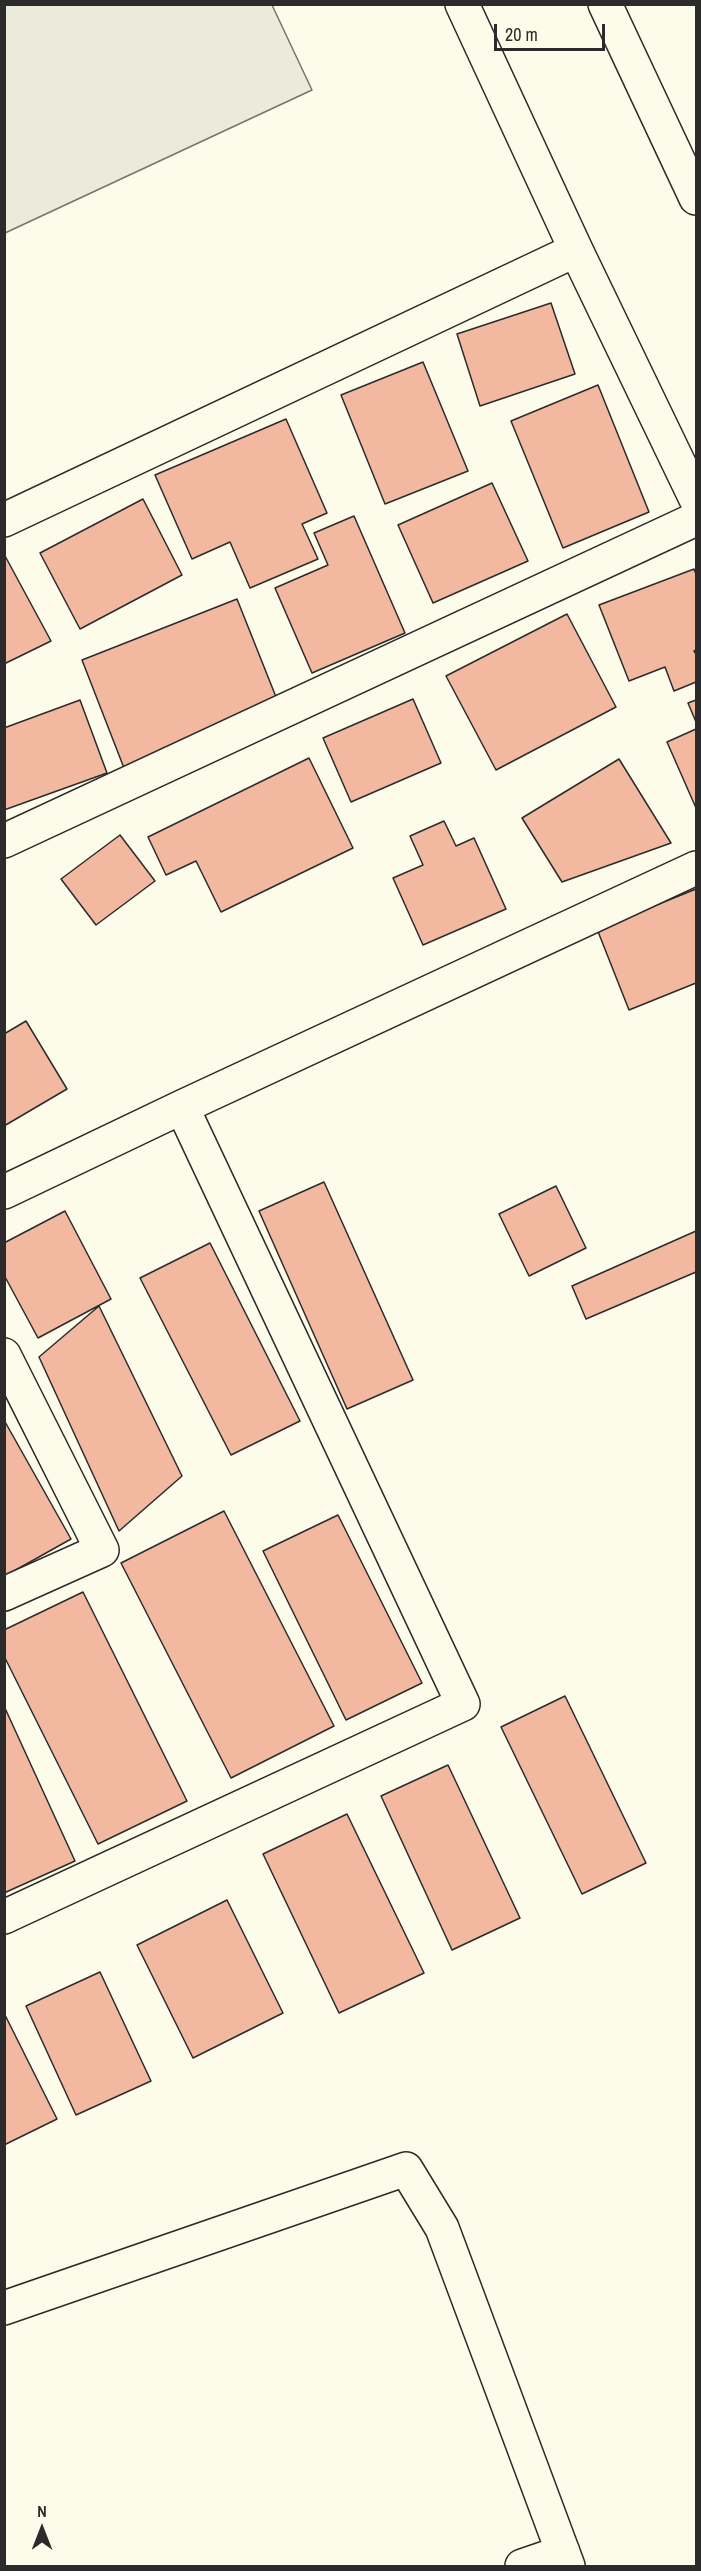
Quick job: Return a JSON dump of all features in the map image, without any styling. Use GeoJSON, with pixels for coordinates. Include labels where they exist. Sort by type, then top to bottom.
{"type":"FeatureCollection","features":[{"type":"Feature","properties":{"kind":"street"},"geometry":{"type":"LineString","coordinates":[[462,4],[576,250],[696,499]]}},
{"type":"Feature","properties":{"kind":"street"},"geometry":{"type":"LineString","coordinates":[[604,4],[696,198]]}},
{"type":"Feature","properties":{"kind":"street"},"geometry":{"type":"LineString","coordinates":[[4,520],[576,250]]}},
{"type":"Feature","properties":{"kind":"street"},"geometry":{"type":"LineString","coordinates":[[4,841],[696,519]]}},
{"type":"Feature","properties":{"kind":"street"},"geometry":{"type":"LineString","coordinates":[[4,1192],[696,868]]}},
{"type":"Feature","properties":{"kind":"street"},"geometry":{"type":"LineString","coordinates":[[4,1917],[463,1704],[182,1107]]}},
{"type":"Feature","properties":{"kind":"street"},"geometry":{"type":"LineString","coordinates":[[4,1355],[102,1550],[4,1594]]}},
{"type":"Feature","properties":{"kind":"street"},"geometry":{"type":"LineString","coordinates":[[4,2308],[406,2169],[442,2228],[566,2559],[522,2566]]}},
{"type":"Feature","properties":{"kind":"shaded area"},"geometry":{"type":"Polygon","coordinates":[[[4,5],[272,5],[312,90],[5,233],[4,5]]]}},
{"type":"Feature","properties":{"kind":"building"},"geometry":{"type":"Polygon","coordinates":[[[551,303],[575,374],[480,406],[457,334],[551,303]]]}},
{"type":"Feature","properties":{"kind":"building"},"geometry":{"type":"Polygon","coordinates":[[[423,362],[468,471],[385,504],[341,395],[423,362]]]}},
{"type":"Feature","properties":{"kind":"building"},"geometry":{"type":"Polygon","coordinates":[[[598,385],[649,512],[563,548],[511,421],[598,385]]]}},
{"type":"Feature","properties":{"kind":"building"},"geometry":{"type":"Polygon","coordinates":[[[286,419],[327,513],[302,524],[318,559],[250,588],[230,542],[192,559],[155,475],[286,419]]]}},
{"type":"Feature","properties":{"kind":"building"},"geometry":{"type":"Polygon","coordinates":[[[492,483],[528,561],[433,603],[398,525],[492,483]]]}},
{"type":"Feature","properties":{"kind":"building"},"geometry":{"type":"Polygon","coordinates":[[[143,499],[182,575],[80,629],[40,553],[143,499]]]}},
{"type":"Feature","properties":{"kind":"building"},"geometry":{"type":"Polygon","coordinates":[[[354,516],[405,633],[312,673],[275,588],[328,565],[314,533],[354,516]]]}},
{"type":"Feature","properties":{"kind":"building"},"geometry":{"type":"Polygon","coordinates":[[[4,554],[51,641],[4,664],[4,554]]]}},
{"type":"Feature","properties":{"kind":"building"},"geometry":{"type":"Polygon","coordinates":[[[694,569],[696,574],[696,650],[694,651],[696,654],[696,682],[674,691],[665,667],[629,681],[599,605],[694,569]]]}},
{"type":"Feature","properties":{"kind":"building"},"geometry":{"type":"Polygon","coordinates":[[[237,599],[280,707],[124,768],[82,660],[237,599]]]}},
{"type":"Feature","properties":{"kind":"building"},"geometry":{"type":"Polygon","coordinates":[[[567,614],[616,707],[496,770],[446,676],[567,614]]]}},
{"type":"Feature","properties":{"kind":"building"},"geometry":{"type":"Polygon","coordinates":[[[413,699],[441,763],[351,802],[323,738],[413,699]]]}},
{"type":"Feature","properties":{"kind":"building"},"geometry":{"type":"Polygon","coordinates":[[[80,700],[107,773],[4,810],[4,728],[80,700]]]}},
{"type":"Feature","properties":{"kind":"building"},"geometry":{"type":"Polygon","coordinates":[[[696,700],[696,722],[688,703],[696,700]]]}},
{"type":"Feature","properties":{"kind":"building"},"geometry":{"type":"Polygon","coordinates":[[[696,729],[696,808],[667,742],[696,729]]]}},
{"type":"Feature","properties":{"kind":"building"},"geometry":{"type":"Polygon","coordinates":[[[309,758],[353,848],[221,912],[196,861],[166,875],[148,837],[309,758]]]}},
{"type":"Feature","properties":{"kind":"building"},"geometry":{"type":"Polygon","coordinates":[[[619,759],[671,843],[562,882],[522,818],[619,759]]]}},
{"type":"Feature","properties":{"kind":"building"},"geometry":{"type":"Polygon","coordinates":[[[444,821],[456,846],[474,838],[506,909],[423,945],[393,878],[423,865],[410,836],[444,821]]]}},
{"type":"Feature","properties":{"kind":"building"},"geometry":{"type":"Polygon","coordinates":[[[120,835],[155,881],[96,925],[61,879],[120,835]]]}},
{"type":"Feature","properties":{"kind":"building"},"geometry":{"type":"Polygon","coordinates":[[[696,889],[696,983],[629,1010],[597,929],[696,889]]]}},
{"type":"Feature","properties":{"kind":"building"},"geometry":{"type":"Polygon","coordinates":[[[26,1021],[67,1089],[4,1126],[4,1034],[26,1021]]]}},
{"type":"Feature","properties":{"kind":"building"},"geometry":{"type":"Polygon","coordinates":[[[324,1182],[413,1380],[347,1409],[259,1211],[324,1182]]]}},
{"type":"Feature","properties":{"kind":"building"},"geometry":{"type":"Polygon","coordinates":[[[556,1186],[586,1248],[529,1276],[499,1214],[556,1186]]]}},
{"type":"Feature","properties":{"kind":"building"},"geometry":{"type":"Polygon","coordinates":[[[65,1211],[111,1299],[38,1338],[4,1275],[4,1243],[65,1211]]]}},
{"type":"Feature","properties":{"kind":"building"},"geometry":{"type":"Polygon","coordinates":[[[696,1231],[696,1272],[586,1319],[572,1286],[696,1231]]]}},
{"type":"Feature","properties":{"kind":"building"},"geometry":{"type":"Polygon","coordinates":[[[210,1243],[300,1421],[231,1455],[140,1278],[210,1243]]]}},
{"type":"Feature","properties":{"kind":"building"},"geometry":{"type":"Polygon","coordinates":[[[99,1306],[182,1476],[119,1531],[39,1357],[99,1306]]]}},
{"type":"Feature","properties":{"kind":"building"},"geometry":{"type":"Polygon","coordinates":[[[4,1420],[71,1539],[5,1576],[4,1575],[4,1420]]]}},
{"type":"Feature","properties":{"kind":"building"},"geometry":{"type":"Polygon","coordinates":[[[224,1511],[334,1726],[231,1778],[121,1563],[224,1511]]]}},
{"type":"Feature","properties":{"kind":"building"},"geometry":{"type":"Polygon","coordinates":[[[338,1515],[422,1683],[346,1720],[263,1551],[338,1515]]]}},
{"type":"Feature","properties":{"kind":"building"},"geometry":{"type":"Polygon","coordinates":[[[83,1592],[187,1801],[98,1844],[4,1656],[4,1630],[83,1592]]]}},
{"type":"Feature","properties":{"kind":"building"},"geometry":{"type":"Polygon","coordinates":[[[565,1696],[646,1863],[582,1894],[501,1727],[565,1696]]]}},
{"type":"Feature","properties":{"kind":"building"},"geometry":{"type":"Polygon","coordinates":[[[4,1706],[75,1861],[4,1893],[4,1706]]]}},
{"type":"Feature","properties":{"kind":"building"},"geometry":{"type":"Polygon","coordinates":[[[448,1765],[520,1918],[452,1950],[381,1796],[448,1765]]]}},
{"type":"Feature","properties":{"kind":"building"},"geometry":{"type":"Polygon","coordinates":[[[347,1814],[424,1973],[339,2013],[263,1854],[347,1814]]]}},
{"type":"Feature","properties":{"kind":"building"},"geometry":{"type":"Polygon","coordinates":[[[227,1900],[283,2013],[193,2058],[137,1945],[227,1900]]]}},
{"type":"Feature","properties":{"kind":"building"},"geometry":{"type":"Polygon","coordinates":[[[100,1972],[151,2081],[76,2115],[26,2006],[100,1972]]]}},
{"type":"Feature","properties":{"kind":"building"},"geometry":{"type":"Polygon","coordinates":[[[4,2013],[57,2119],[4,2145],[4,2013]]]}}]}
